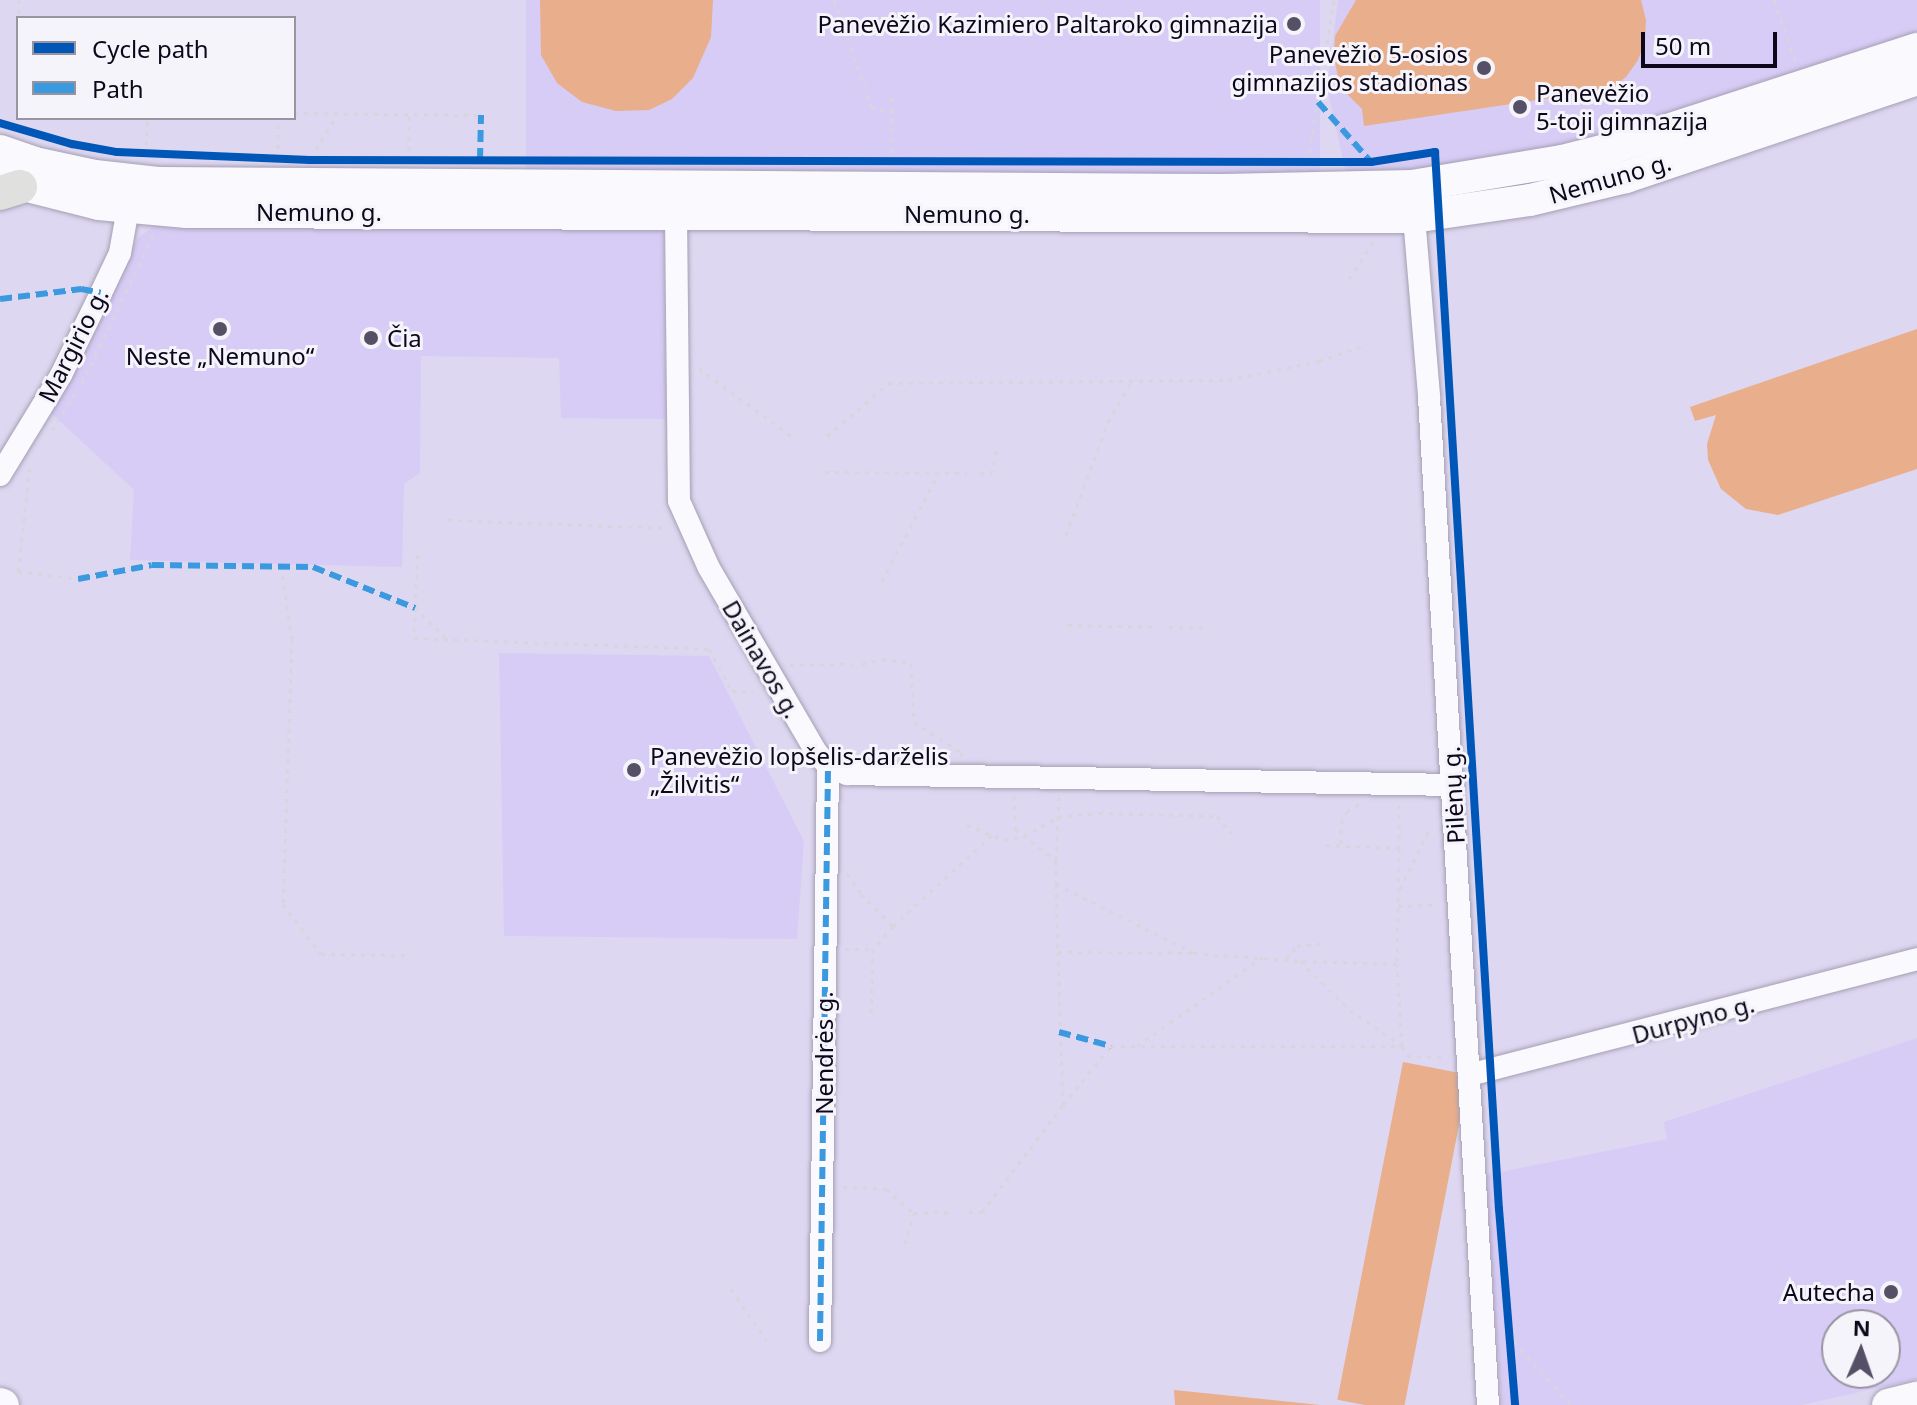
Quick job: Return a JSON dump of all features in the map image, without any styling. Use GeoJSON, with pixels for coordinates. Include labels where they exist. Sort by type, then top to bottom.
{"type":"FeatureCollection","features":[{"type":"Feature","properties":{"kind":"main road","name":"Nemuno g."},"geometry":{"type":"LineString","coordinates":[[9,140],[34,163],[95,176],[158,183],[1207,190],[1413,202],[1606,150],[1917,49]]}},
{"type":"Feature","properties":{"kind":"main road","name":"Nemuno g."},"geometry":{"type":"LineString","coordinates":[[7,186],[128,208],[187,212],[676,215],[1530,200],[1626,177],[1917,79]]}},
{"type":"Feature","properties":{"kind":"main road"},"geometry":{"type":"LineString","coordinates":[[1888,1405],[1917,1398]]}},
{"type":"Feature","properties":{"kind":"street","name":"Pilėnų g."},"geometry":{"type":"LineString","coordinates":[[1413,202],[1429,397],[1488,1405]]}},
{"type":"Feature","properties":{"kind":"street","name":"Margirio g."},"geometry":{"type":"LineString","coordinates":[[0,475],[61,375],[96,304],[120,253],[128,208]]}},
{"type":"Feature","properties":{"kind":"street","name":"Dainavos g."},"geometry":{"type":"LineString","coordinates":[[676,215],[677,476],[687,522],[731,607],[816,752],[828,766]]}},
{"type":"Feature","properties":{"kind":"street"},"geometry":{"type":"LineString","coordinates":[[828,766],[847,774],[1453,785]]}},
{"type":"Feature","properties":{"kind":"street","name":"Nendrės g."},"geometry":{"type":"LineString","coordinates":[[820,1341],[828,766]]}},
{"type":"Feature","properties":{"kind":"street","name":"Durpyno g."},"geometry":{"type":"LineString","coordinates":[[1469,1075],[1917,959]]}},
{"type":"Feature","properties":{"kind":"path"},"geometry":{"type":"LineString","coordinates":[[834,0],[871,106],[892,113]]}},
{"type":"Feature","properties":{"kind":"path"},"geometry":{"type":"LineString","coordinates":[[1308,162],[1334,0]]}},
{"type":"Feature","properties":{"kind":"path"},"geometry":{"type":"LineString","coordinates":[[1774,0],[1796,62]]}},
{"type":"Feature","properties":{"kind":"path"},"geometry":{"type":"LineString","coordinates":[[891,162],[892,95]]}},
{"type":"Feature","properties":{"kind":"path"},"geometry":{"type":"LineString","coordinates":[[296,113],[481,115]]}},
{"type":"Feature","properties":{"kind":"path"},"geometry":{"type":"LineString","coordinates":[[310,160],[338,113]]}},
{"type":"Feature","properties":{"kind":"path"},"geometry":{"type":"LineString","coordinates":[[409,114],[409,160]]}},
{"type":"Feature","properties":{"kind":"path"},"geometry":{"type":"LineString","coordinates":[[9,140],[17,120]]}},
{"type":"Feature","properties":{"kind":"path"},"geometry":{"type":"LineString","coordinates":[[146,155],[147,120]]}},
{"type":"Feature","properties":{"kind":"path"},"geometry":{"type":"LineString","coordinates":[[278,120],[278,159]]}},
{"type":"Feature","properties":{"kind":"path"},"geometry":{"type":"LineString","coordinates":[[1349,279],[1376,238]]}},
{"type":"Feature","properties":{"kind":"path"},"geometry":{"type":"LineString","coordinates":[[827,436],[889,383],[1228,380],[1319,361],[1366,345]]}},
{"type":"Feature","properties":{"kind":"path"},"geometry":{"type":"LineString","coordinates":[[677,352],[791,436]]}},
{"type":"Feature","properties":{"kind":"path"},"geometry":{"type":"LineString","coordinates":[[1066,535],[1108,422],[1132,381]]}},
{"type":"Feature","properties":{"kind":"path"},"geometry":{"type":"LineString","coordinates":[[980,473],[991,474],[998,446]]}},
{"type":"Feature","properties":{"kind":"path"},"geometry":{"type":"LineString","coordinates":[[30,460],[18,571],[78,579]]}},
{"type":"Feature","properties":{"kind":"path"},"geometry":{"type":"LineString","coordinates":[[825,472],[967,473]]}},
{"type":"Feature","properties":{"kind":"path"},"geometry":{"type":"LineString","coordinates":[[882,581],[939,473]]}},
{"type":"Feature","properties":{"kind":"path"},"geometry":{"type":"LineString","coordinates":[[448,520],[676,528]]}},
{"type":"Feature","properties":{"kind":"path"},"geometry":{"type":"LineString","coordinates":[[418,548],[414,638],[709,649],[732,691],[753,691]]}},
{"type":"Feature","properties":{"kind":"path"},"geometry":{"type":"LineString","coordinates":[[281,566],[292,639],[283,904],[321,954],[406,955]]}},
{"type":"Feature","properties":{"kind":"path"},"geometry":{"type":"LineString","coordinates":[[415,608],[446,638]]}},
{"type":"Feature","properties":{"kind":"path"},"geometry":{"type":"LineString","coordinates":[[1068,625],[1158,627]]}},
{"type":"Feature","properties":{"kind":"path"},"geometry":{"type":"LineString","coordinates":[[1169,627],[1204,628]]}},
{"type":"Feature","properties":{"kind":"path"},"geometry":{"type":"LineString","coordinates":[[862,664],[882,659],[911,663],[914,722],[961,752],[972,776]]}},
{"type":"Feature","properties":{"kind":"path"},"geometry":{"type":"LineString","coordinates":[[780,665],[852,664]]}},
{"type":"Feature","properties":{"kind":"path"},"geometry":{"type":"LineString","coordinates":[[1013,777],[1015,829],[1056,860]]}},
{"type":"Feature","properties":{"kind":"path"},"geometry":{"type":"LineString","coordinates":[[1060,777],[1056,884],[1063,1105]]}},
{"type":"Feature","properties":{"kind":"path"},"geometry":{"type":"LineString","coordinates":[[1341,846],[1341,823],[1347,811],[1367,800]]}},
{"type":"Feature","properties":{"kind":"path"},"geometry":{"type":"LineString","coordinates":[[1388,800],[1399,800],[1397,964],[1402,1046],[1407,1056],[1445,1057]]}},
{"type":"Feature","properties":{"kind":"path"},"geometry":{"type":"LineString","coordinates":[[967,825],[1004,840],[1024,836],[1058,817],[1099,813],[1217,816],[1232,834]]}},
{"type":"Feature","properties":{"kind":"path"},"geometry":{"type":"LineString","coordinates":[[1398,893],[1431,826]]}},
{"type":"Feature","properties":{"kind":"path"},"geometry":{"type":"LineString","coordinates":[[871,1017],[873,949],[893,926],[992,835]]}},
{"type":"Feature","properties":{"kind":"path"},"geometry":{"type":"LineString","coordinates":[[826,841],[861,894],[893,926]]}},
{"type":"Feature","properties":{"kind":"path"},"geometry":{"type":"LineString","coordinates":[[1326,845],[1399,848]]}},
{"type":"Feature","properties":{"kind":"path"},"geometry":{"type":"LineString","coordinates":[[1056,884],[1194,953]]}},
{"type":"Feature","properties":{"kind":"path"},"geometry":{"type":"LineString","coordinates":[[1398,906],[1436,905]]}},
{"type":"Feature","properties":{"kind":"path"},"geometry":{"type":"LineString","coordinates":[[1286,959],[1297,946],[1321,944]]}},
{"type":"Feature","properties":{"kind":"path"},"geometry":{"type":"LineString","coordinates":[[825,948],[873,949]]}},
{"type":"Feature","properties":{"kind":"path"},"geometry":{"type":"LineString","coordinates":[[1058,952],[1194,953],[1397,964]]}},
{"type":"Feature","properties":{"kind":"path"},"geometry":{"type":"LineString","coordinates":[[1137,1046],[1264,956]]}},
{"type":"Feature","properties":{"kind":"path"},"geometry":{"type":"LineString","coordinates":[[1300,961],[1350,1010],[1402,1046]]}},
{"type":"Feature","properties":{"kind":"path"},"geometry":{"type":"LineString","coordinates":[[969,1212],[982,1212],[1111,1046],[1402,1046]]}},
{"type":"Feature","properties":{"kind":"path"},"geometry":{"type":"LineString","coordinates":[[823,1187],[886,1189],[914,1213],[954,1212]]}},
{"type":"Feature","properties":{"kind":"path"},"geometry":{"type":"LineString","coordinates":[[905,1244],[914,1213]]}},
{"type":"Feature","properties":{"kind":"path"},"geometry":{"type":"LineString","coordinates":[[731,1289],[767,1341]]}},
{"type":"Feature","properties":{"kind":"path"},"geometry":{"type":"LineString","coordinates":[[1507,1334],[1571,1405]]}},
{"type":"Feature","properties":{"kind":"shaded area"},"geometry":{"type":"Polygon","coordinates":[[[526,0],[1320,0],[1320,175],[526,175],[526,0]]]}},
{"type":"Feature","properties":{"kind":"shaded area"},"geometry":{"type":"Polygon","coordinates":[[[540,0],[713,0],[711,37],[693,78],[672,99],[649,110],[616,111],[582,102],[557,83],[541,55],[540,0]]]}},
{"type":"Feature","properties":{"kind":"shaded area","name":"Panevėžio 5-toji gimnazija"},"geometry":{"type":"Polygon","coordinates":[[[1338,0],[1917,0],[1917,36],[1653,126],[1513,159],[1347,177],[1327,88],[1338,0]]]}},
{"type":"Feature","properties":{"kind":"shaded area","name":"Panevėžio 5-osios gimnazijos stadionas"},"geometry":{"type":"Polygon","coordinates":[[[1356,0],[1641,0],[1646,20],[1645,41],[1638,60],[1626,77],[1610,89],[1364,126],[1362,109],[1348,95],[1338,77],[1334,57],[1335,36],[1356,0]]]}},
{"type":"Feature","properties":{"kind":"shaded area"},"geometry":{"type":"Polygon","coordinates":[[[158,223],[664,226],[666,419],[561,418],[559,358],[421,356],[420,473],[404,484],[402,567],[130,560],[134,490],[51,413],[138,238],[158,223]]]}},
{"type":"Feature","properties":{"kind":"shaded area"},"geometry":{"type":"Polygon","coordinates":[[[1917,329],[1917,469],[1778,515],[1746,509],[1721,489],[1708,460],[1707,444],[1716,415],[1695,421],[1690,407],[1917,329]]]}},
{"type":"Feature","properties":{"kind":"shaded area","name":"Panevėžio lopšelis-darželis „Žilvitis“"},"geometry":{"type":"Polygon","coordinates":[[[499,653],[709,656],[804,841],[797,939],[504,936],[499,653]]]}},
{"type":"Feature","properties":{"kind":"shaded area"},"geometry":{"type":"Polygon","coordinates":[[[1917,1038],[1917,1379],[1901,1383],[1901,1309],[1821,1309],[1821,1389],[1873,1389],[1802,1405],[1502,1405],[1485,1175],[1667,1139],[1664,1122],[1917,1038]]]}},
{"type":"Feature","properties":{"kind":"shaded area"},"geometry":{"type":"Polygon","coordinates":[[[1403,1062],[1469,1075],[1405,1405],[1365,1405],[1337,1400],[1403,1062]]]}},
{"type":"Feature","properties":{"kind":"shaded area"},"geometry":{"type":"Polygon","coordinates":[[[1174,1390],[1320,1405],[1175,1405],[1174,1390]]]}},
{"type":"Feature","properties":{"kind":"marked path"},"geometry":{"type":"LineString","coordinates":[[1318,102],[1371,162]]}},
{"type":"Feature","properties":{"kind":"marked path"},"geometry":{"type":"LineString","coordinates":[[480,160],[481,115]]}},
{"type":"Feature","properties":{"kind":"marked path"},"geometry":{"type":"LineString","coordinates":[[0,299],[81,289],[101,293]]}},
{"type":"Feature","properties":{"kind":"marked path"},"geometry":{"type":"LineString","coordinates":[[78,579],[152,565],[313,567],[415,608]]}},
{"type":"Feature","properties":{"kind":"marked path"},"geometry":{"type":"LineString","coordinates":[[820,1341],[828,766]]}},
{"type":"Feature","properties":{"kind":"marked path"},"geometry":{"type":"LineString","coordinates":[[1059,1032],[1111,1046]]}},
{"type":"Feature","properties":{"kind":"cycle path"},"geometry":{"type":"LineString","coordinates":[[0,123],[72,144],[117,152],[310,160],[1371,162],[1435,152],[1499,1209],[1515,1405]]}},
{"type":"Feature","properties":{"kind":"place","name":"Panevėžio Kazimiero Paltaroko gimnazija"},"geometry":{"type":"Point","coordinates":[1294,24]}},
{"type":"Feature","properties":{"kind":"place","name":"Panevėžio 5-osios gimnazijos stadionas"},"geometry":{"type":"Point","coordinates":[1484,68]}},
{"type":"Feature","properties":{"kind":"place","name":"Panevėžio 5-toji gimnazija"},"geometry":{"type":"Point","coordinates":[1520,107]}},
{"type":"Feature","properties":{"kind":"place","name":"Neste „Nemuno“"},"geometry":{"type":"Point","coordinates":[220,329]}},
{"type":"Feature","properties":{"kind":"place","name":"Čia"},"geometry":{"type":"Point","coordinates":[371,338]}},
{"type":"Feature","properties":{"kind":"place","name":"Panevėžio lopšelis-darželis „Žilvitis“"},"geometry":{"type":"Point","coordinates":[634,770]}},
{"type":"Feature","properties":{"kind":"place","name":"Autecha"},"geometry":{"type":"Point","coordinates":[1891,1292]}}]}
